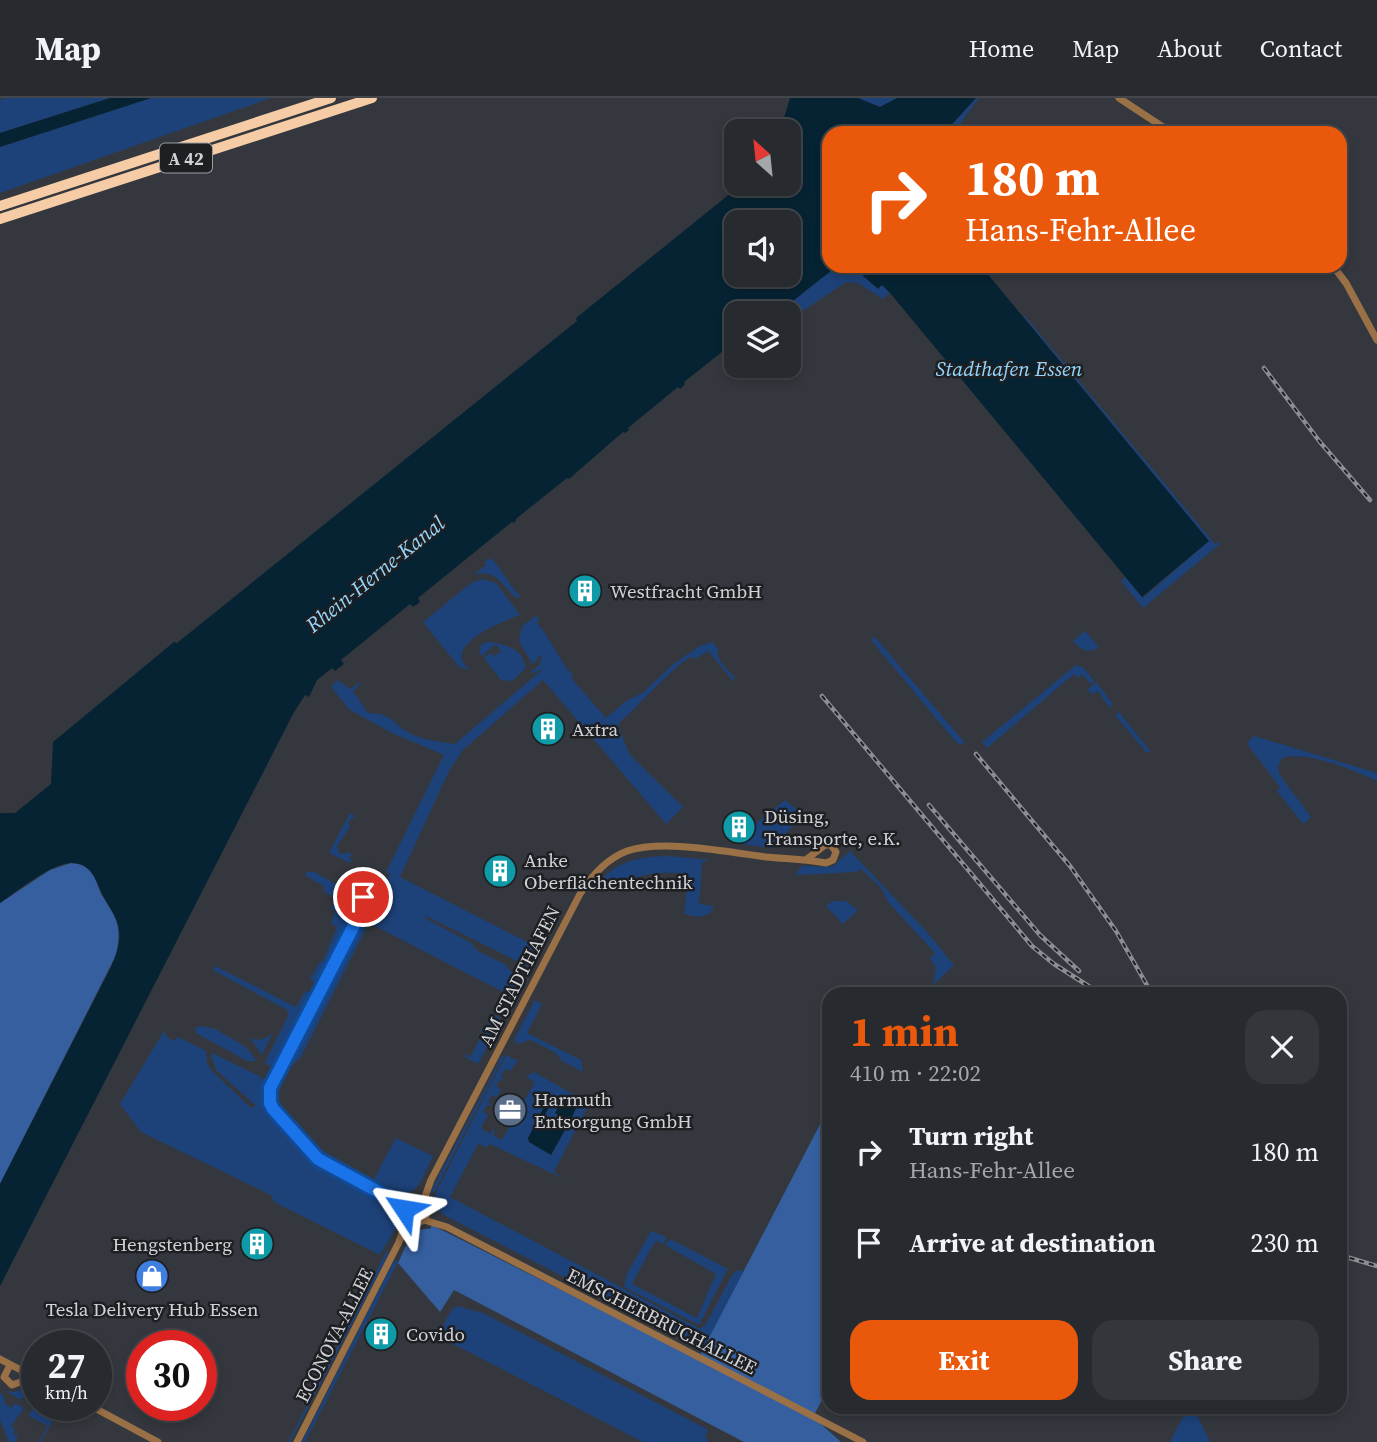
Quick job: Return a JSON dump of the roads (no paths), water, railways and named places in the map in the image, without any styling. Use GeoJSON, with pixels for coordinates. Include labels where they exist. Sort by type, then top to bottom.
{"type":"FeatureCollection","features":[{"type":"Feature","properties":{"kind":"highway","name":"A 42"},"geometry":{"type":"LineString","coordinates":[[0,206],[331,98]]}},
{"type":"Feature","properties":{"kind":"highway","name":"A 42"},"geometry":{"type":"LineString","coordinates":[[0,219],[372,98]]}},
{"type":"Feature","properties":{"kind":"street"},"geometry":{"type":"LineString","coordinates":[[1119,98],[1161,126]]}},
{"type":"Feature","properties":{"kind":"street"},"geometry":{"type":"LineString","coordinates":[[1338,273],[1377,340]]}},
{"type":"Feature","properties":{"kind":"street","name":"AM STADTHAFEN"},"geometry":{"type":"LineString","coordinates":[[420,1201],[580,894],[588,881],[604,865],[630,850],[650,847],[807,859]]}},
{"type":"Feature","properties":{"kind":"street"},"geometry":{"type":"LineString","coordinates":[[355,925],[270,1088],[270,1103],[318,1159],[405,1206],[410,1221],[425,1216],[420,1201],[405,1206]]}},
{"type":"Feature","properties":{"kind":"street","name":"EMSCHERBRUCHALLEE"},"geometry":{"type":"LineString","coordinates":[[425,1216],[863,1442]]}},
{"type":"Feature","properties":{"kind":"street","name":"ECONOVA-ALLEE"},"geometry":{"type":"LineString","coordinates":[[297,1442],[410,1221]]}},
{"type":"Feature","properties":{"kind":"street"},"geometry":{"type":"LineString","coordinates":[[0,1359],[21,1370]]}},
{"type":"Feature","properties":{"kind":"street"},"geometry":{"type":"LineString","coordinates":[[10,1365],[4,1377],[12,1385],[21,1382]]}},
{"type":"Feature","properties":{"kind":"street"},"geometry":{"type":"LineString","coordinates":[[112,1417],[158,1442]]}},
{"type":"Feature","properties":{"kind":"water"},"geometry":{"type":"Polygon","coordinates":[[[110,98],[151,98],[0,147],[0,133],[110,98]]]}},
{"type":"Feature","properties":{"kind":"water","name":"Rhein-Herne-Kanal"},"geometry":{"type":"Polygon","coordinates":[[[790,98],[858,98],[880,107],[897,98],[976,98],[950,126],[822,126],[822,273],[828,273],[793,301],[724,301],[724,350],[569,479],[418,598],[420,602],[413,607],[410,604],[341,660],[344,664],[335,671],[332,668],[317,680],[309,697],[305,695],[293,714],[0,1286],[0,1184],[111,967],[118,949],[119,935],[115,916],[95,879],[89,869],[78,864],[71,863],[54,868],[0,903],[0,813],[15,813],[51,784],[53,742],[174,642],[177,643],[577,321],[576,318],[727,196],[802,196],[802,119],[784,119],[790,98]]]}},
{"type":"Feature","properties":{"kind":"water","name":"Stadthafen Essen"},"geometry":{"type":"Polygon","coordinates":[[[860,273],[987,273],[1209,541],[1142,597],[890,293],[882,285],[878,289],[860,273]]]}},
{"type":"Feature","properties":{"kind":"water"},"geometry":{"type":"Polygon","coordinates":[[[550,1095],[555,1097],[545,1114],[565,1130],[551,1155],[529,1142],[528,1138],[550,1095]]]}},
{"type":"Feature","properties":{"kind":"water"},"geometry":{"type":"Polygon","coordinates":[[[563,1099],[576,1108],[572,1118],[569,1116],[566,1120],[555,1113],[563,1099]]]}},
{"type":"Feature","properties":{"kind":"railway"},"geometry":{"type":"LineString","coordinates":[[1264,368],[1320,442],[1370,500]]}},
{"type":"Feature","properties":{"kind":"railway"},"geometry":{"type":"LineString","coordinates":[[822,696],[1032,946],[1090,987]]}},
{"type":"Feature","properties":{"kind":"railway"},"geometry":{"type":"LineString","coordinates":[[976,754],[1070,866],[1116,931],[1148,987]]}},
{"type":"Feature","properties":{"kind":"railway"},"geometry":{"type":"LineString","coordinates":[[929,805],[1040,935],[1079,971]]}},
{"type":"Feature","properties":{"kind":"railway"},"geometry":{"type":"LineString","coordinates":[[1347,1257],[1377,1266]]}},
{"type":"Feature","properties":{"kind":"place","name":"Westfracht GmbH"},"geometry":{"type":"Point","coordinates":[585,591]}},
{"type":"Feature","properties":{"kind":"place","name":"Axtra"},"geometry":{"type":"Point","coordinates":[548,729]}},
{"type":"Feature","properties":{"kind":"place","name":"Düsing, Transporte, e.K."},"geometry":{"type":"Point","coordinates":[739,827]}},
{"type":"Feature","properties":{"kind":"place","name":"Anke Oberflächentechnik"},"geometry":{"type":"Point","coordinates":[500,871]}},
{"type":"Feature","properties":{"kind":"place","name":"Harmuth Entsorgung GmbH"},"geometry":{"type":"Point","coordinates":[510,1110]}},
{"type":"Feature","properties":{"kind":"place","name":"Hengstenberg"},"geometry":{"type":"Point","coordinates":[257,1244]}},
{"type":"Feature","properties":{"kind":"place","name":"Tesla Delivery Hub Essen"},"geometry":{"type":"Point","coordinates":[152,1276]}},
{"type":"Feature","properties":{"kind":"place","name":"Covido"},"geometry":{"type":"Point","coordinates":[381,1334]}}]}
